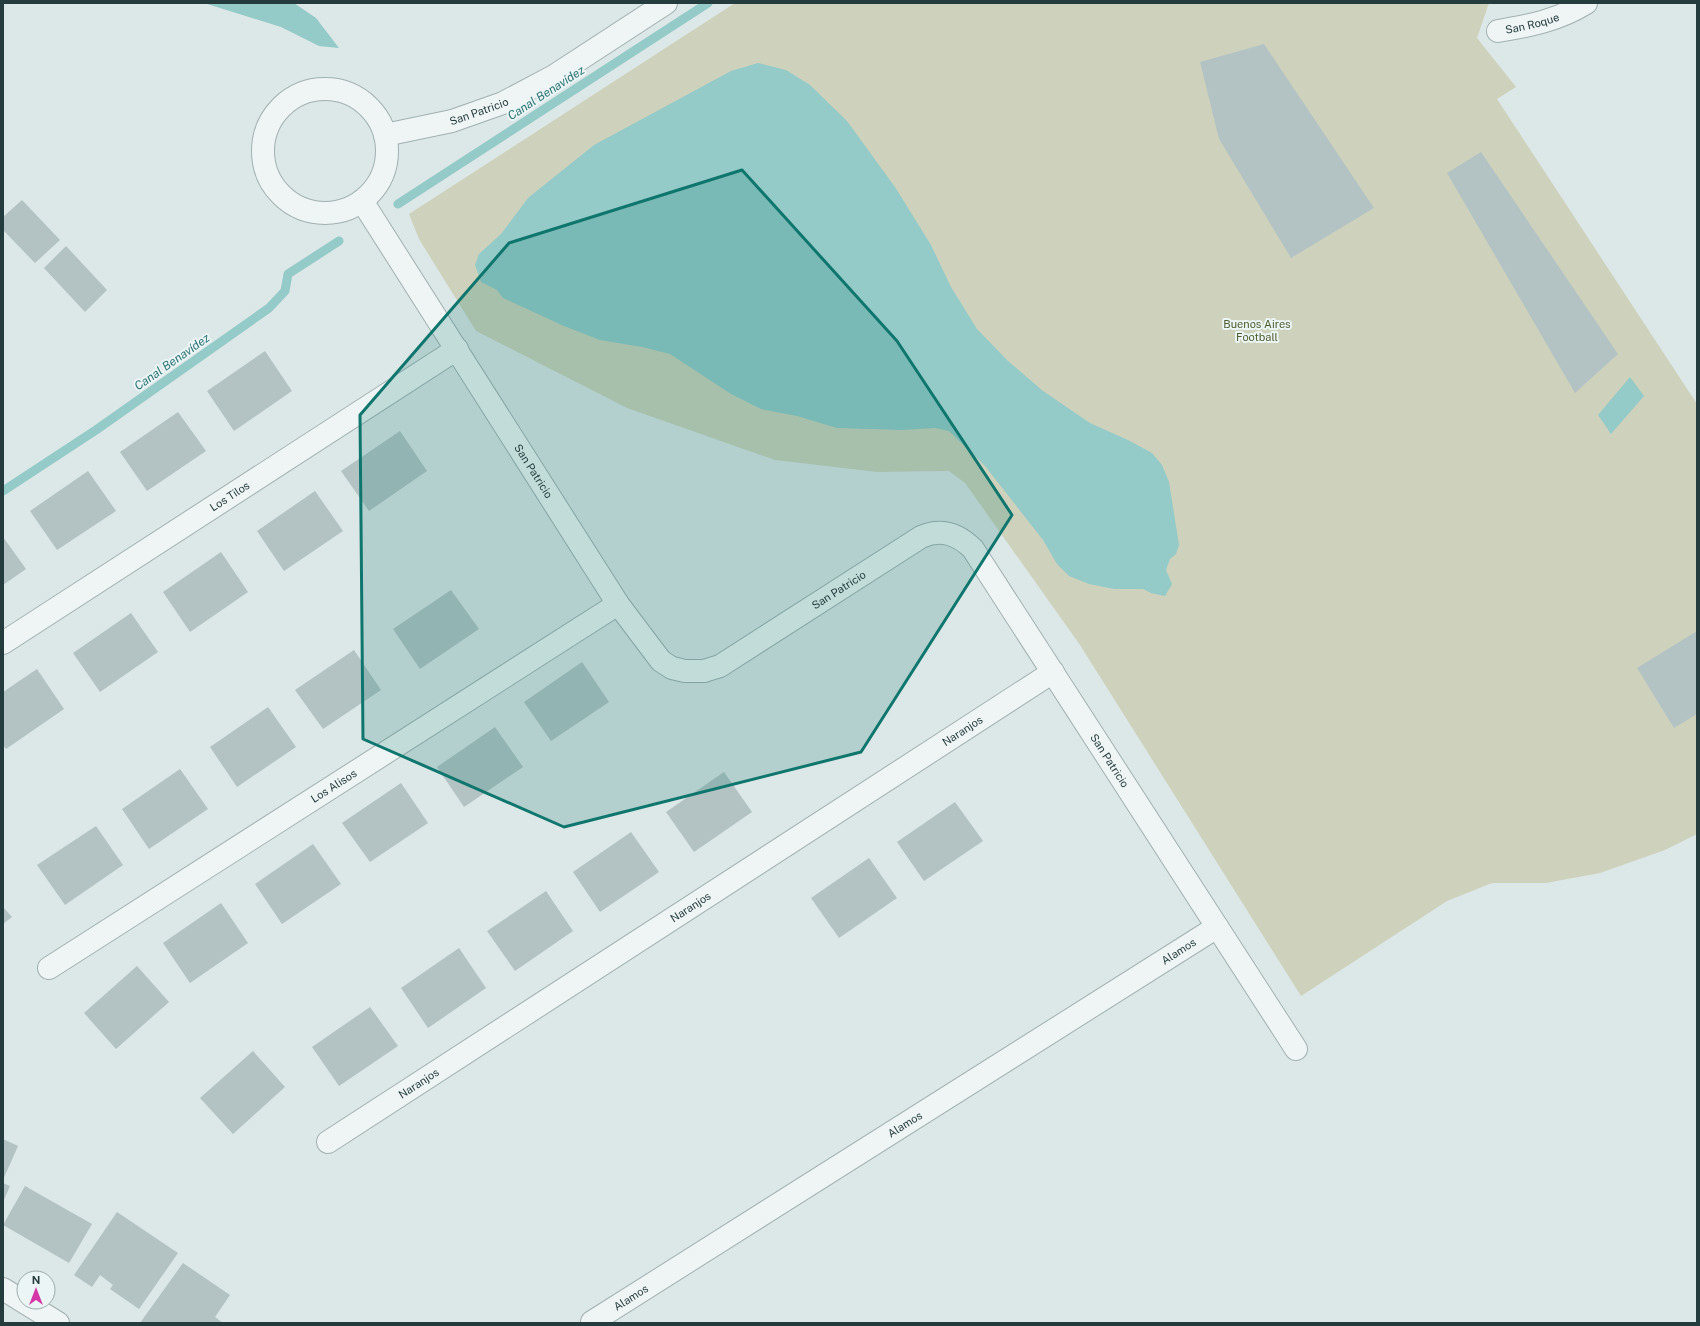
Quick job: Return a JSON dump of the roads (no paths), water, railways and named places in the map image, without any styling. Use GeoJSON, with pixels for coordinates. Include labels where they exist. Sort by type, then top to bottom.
{"type":"FeatureCollection","features":[{"type":"Feature","properties":{"kind":"street","name":"San Patricio"},"geometry":{"type":"LineString","coordinates":[[385,135],[452,121],[503,103],[554,76],[666,3]]}},
{"type":"Feature","properties":{"kind":"street","name":"San Roque"},"geometry":{"type":"LineString","coordinates":[[1498,31],[1536,25],[1574,11],[1586,3]]}},
{"type":"Feature","properties":{"kind":"street"},"geometry":{"type":"LineString","coordinates":[[331,90],[352,95],[369,107],[382,125],[385,135],[387,145],[386,166],[377,186],[362,201],[345,210],[326,213],[306,210],[289,201],[275,187],[266,170],[263,150],[267,131],[276,114],[290,100],[310,92],[331,90]]}},
{"type":"Feature","properties":{"kind":"street","name":"San Patricio"},"geometry":{"type":"LineString","coordinates":[[362,201],[618,604],[661,661],[672,668],[685,671],[704,671],[720,666],[921,537],[931,532],[944,532],[959,537],[973,550],[1296,1049]]}},
{"type":"Feature","properties":{"kind":"street","name":"Los Tilos"},"geometry":{"type":"LineString","coordinates":[[3,643],[457,349]]}},
{"type":"Feature","properties":{"kind":"street","name":"Los Alisos"},"geometry":{"type":"LineString","coordinates":[[48,968],[618,604]]}},
{"type":"Feature","properties":{"kind":"street","name":"Naranjos"},"geometry":{"type":"LineString","coordinates":[[328,1142],[1053,672]]}},
{"type":"Feature","properties":{"kind":"street","name":"Alamos"},"geometry":{"type":"LineString","coordinates":[[592,1322],[1217,927]]}},
{"type":"Feature","properties":{"kind":"street"},"geometry":{"type":"LineString","coordinates":[[3,1289],[58,1323]]}},
{"type":"Feature","properties":{"kind":"water"},"geometry":{"type":"Polygon","coordinates":[[[204,3],[294,3],[316,18],[339,48],[319,46],[281,27],[204,3]]]}},
{"type":"Feature","properties":{"kind":"water"},"geometry":{"type":"Polygon","coordinates":[[[758,63],[786,70],[810,85],[847,121],[895,187],[931,245],[951,287],[977,329],[1007,360],[1043,391],[1090,423],[1128,440],[1152,453],[1162,465],[1169,482],[1179,545],[1176,554],[1170,559],[1166,570],[1172,584],[1165,596],[1151,593],[1143,589],[1114,589],[1089,584],[1069,576],[1057,564],[1043,540],[985,466],[949,431],[935,428],[902,430],[837,428],[797,416],[761,409],[731,394],[670,354],[642,347],[600,340],[564,326],[503,298],[497,290],[481,282],[475,265],[479,254],[501,234],[528,198],[594,145],[731,71],[758,63]]]}},
{"type":"Feature","properties":{"kind":"water"},"geometry":{"type":"Polygon","coordinates":[[[1630,377],[1644,396],[1611,434],[1598,415],[1630,377]]]}},
{"type":"Feature","properties":{"kind":"waterway","name":"Canal Benavídez"},"geometry":{"type":"LineString","coordinates":[[398,204],[708,3]]}},
{"type":"Feature","properties":{"kind":"waterway","name":"Canal Benavídez"},"geometry":{"type":"LineString","coordinates":[[3,491],[96,430],[269,308],[285,291],[288,274],[339,241]]}},
{"type":"Feature","properties":{"kind":"park label","name":"Buenos Aires Football"},"geometry":{"type":"Point","coordinates":[1257,330]}}]}
